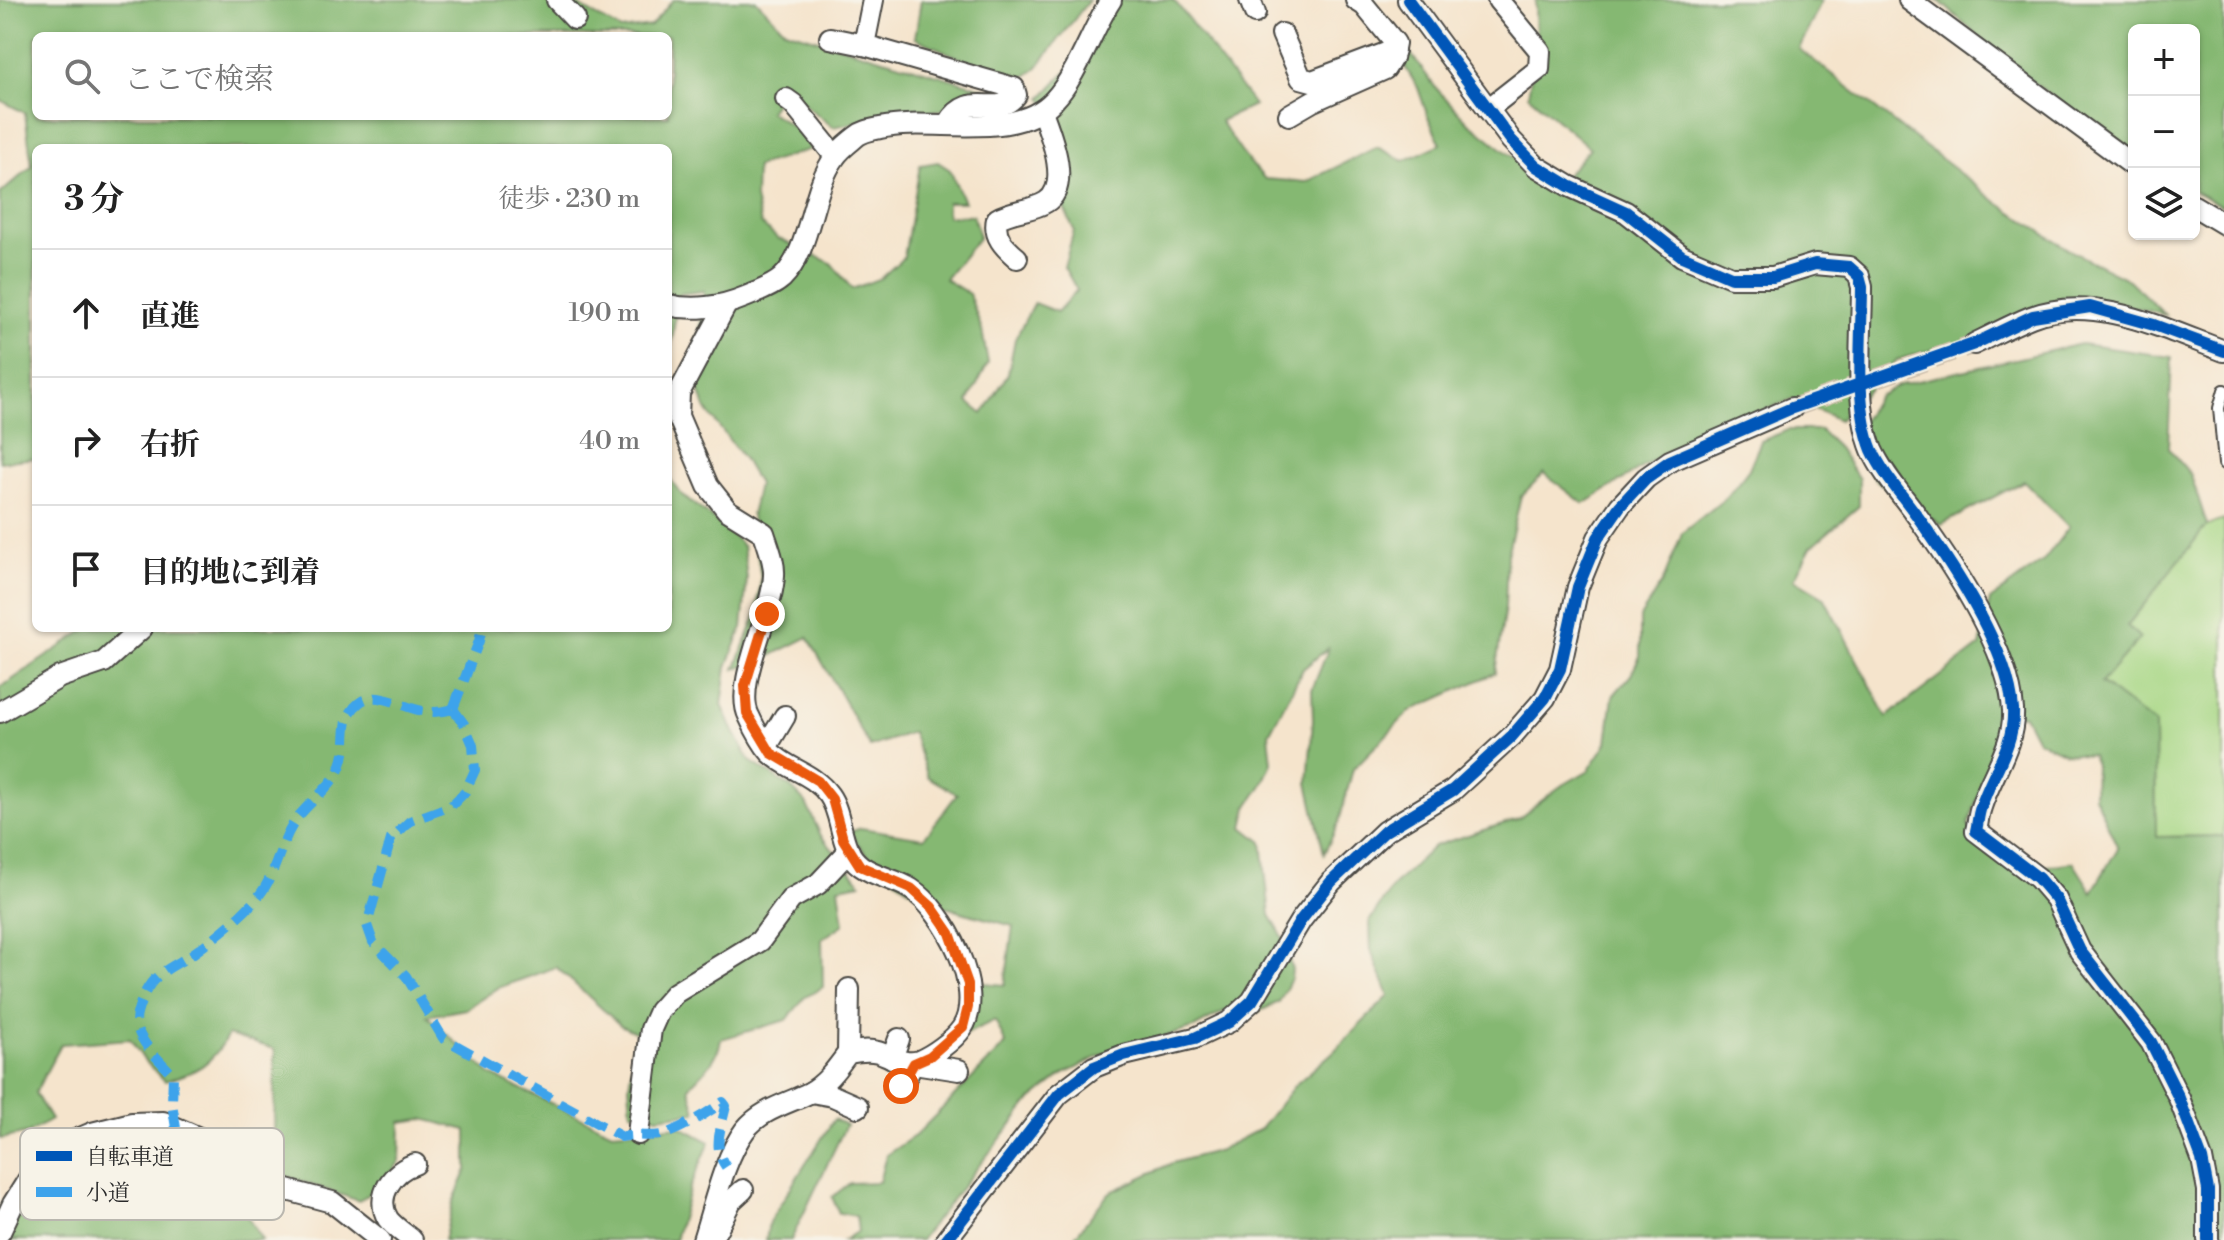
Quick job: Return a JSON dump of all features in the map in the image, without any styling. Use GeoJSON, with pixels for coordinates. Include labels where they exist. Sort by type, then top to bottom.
{"type":"FeatureCollection","features":[{"type":"Feature","properties":{"kind":"street"},"geometry":{"type":"LineString","coordinates":[[557,0],[575,19]]}},
{"type":"Feature","properties":{"kind":"street"},"geometry":{"type":"LineString","coordinates":[[864,45],[873,0]]}},
{"type":"Feature","properties":{"kind":"street"},"geometry":{"type":"LineString","coordinates":[[672,306],[726,305],[780,280],[793,266],[835,156],[861,132],[898,124],[1015,122],[1042,111],[1056,99],[1066,83],[1111,0]]}},
{"type":"Feature","properties":{"kind":"street"},"geometry":{"type":"LineString","coordinates":[[1289,115],[1385,69],[1395,43],[1364,5],[1356,0]]}},
{"type":"Feature","properties":{"kind":"street"},"geometry":{"type":"LineString","coordinates":[[1408,0],[1511,140],[1536,166],[1569,186],[1626,212],[1682,256],[1731,277],[1773,277],[1815,264],[1849,267],[1859,276],[1862,287],[1862,417],[1872,449],[1885,474],[1921,520],[1968,595],[2002,660],[2010,685],[2013,714],[2008,743],[1981,807],[1976,831],[2038,878],[2056,899],[2080,951],[2151,1042],[2179,1098],[2202,1159],[2208,1190],[2208,1240]]}},
{"type":"Feature","properties":{"kind":"street"},"geometry":{"type":"LineString","coordinates":[[1488,109],[1539,69],[1540,51],[1498,0]]}},
{"type":"Feature","properties":{"kind":"street"},"geometry":{"type":"LineString","coordinates":[[1909,0],[2128,162]]}},
{"type":"Feature","properties":{"kind":"street"},"geometry":{"type":"LineString","coordinates":[[1282,34],[1301,78],[1312,81],[1394,50]]}},
{"type":"Feature","properties":{"kind":"street"},"geometry":{"type":"LineString","coordinates":[[830,38],[1014,88],[1016,95],[1004,105],[963,107],[948,124]]}},
{"type":"Feature","properties":{"kind":"street"},"geometry":{"type":"LineString","coordinates":[[786,99],[835,156]]}},
{"type":"Feature","properties":{"kind":"street"},"geometry":{"type":"LineString","coordinates":[[1017,258],[1004,247],[995,227],[997,219],[1047,202],[1056,187],[1055,146],[1042,111]]}},
{"type":"Feature","properties":{"kind":"street"},"geometry":{"type":"LineString","coordinates":[[2200,210],[2224,224]]}},
{"type":"Feature","properties":{"kind":"street"},"geometry":{"type":"LineString","coordinates":[[726,305],[679,393],[678,416],[708,486],[727,510],[764,533],[775,573],[767,614],[745,686],[747,713],[771,753],[818,781],[832,799],[849,851],[860,866],[911,888],[932,907],[950,933],[968,984],[968,1007],[963,1027],[930,1056],[914,1063],[901,1086]]}},
{"type":"Feature","properties":{"kind":"street"},"geometry":{"type":"LineString","coordinates":[[1974,344],[2033,316],[2090,307],[2154,325],[2224,351]]}},
{"type":"Feature","properties":{"kind":"street"},"geometry":{"type":"LineString","coordinates":[[946,1240],[1059,1094],[1094,1067],[1124,1055],[1195,1038],[1229,1022],[1252,1001],[1301,920],[1331,882],[1385,831],[1453,790],[1512,736],[1545,698],[1560,669],[1578,587],[1598,538],[1620,506],[1646,478],[1670,461],[1792,408]]}},
{"type":"Feature","properties":{"kind":"street"},"geometry":{"type":"LineString","coordinates":[[0,712],[60,677],[104,662],[138,632]]}},
{"type":"Feature","properties":{"kind":"street"},"geometry":{"type":"LineString","coordinates":[[767,746],[785,716]]}},
{"type":"Feature","properties":{"kind":"street"},"geometry":{"type":"LineString","coordinates":[[638,1134],[651,1029],[659,1011],[675,993],[760,941],[791,899],[818,884],[849,851]]}},
{"type":"Feature","properties":{"kind":"street"},"geometry":{"type":"LineString","coordinates":[[706,1240],[726,1167],[746,1129],[776,1105],[811,1092],[831,1077],[848,1053],[849,989]]}},
{"type":"Feature","properties":{"kind":"street"},"geometry":{"type":"LineString","coordinates":[[848,1053],[895,1049],[914,1063],[959,1070]]}},
{"type":"Feature","properties":{"kind":"street"},"geometry":{"type":"LineString","coordinates":[[811,1092],[833,1096],[858,1107]]}},
{"type":"Feature","properties":{"kind":"street"},"geometry":{"type":"LineString","coordinates":[[112,1128],[132,1123],[163,1122],[176,1128]]}},
{"type":"Feature","properties":{"kind":"street"},"geometry":{"type":"LineString","coordinates":[[412,1240],[388,1219],[384,1202],[388,1183],[405,1167],[415,1164]]}},
{"type":"Feature","properties":{"kind":"street"},"geometry":{"type":"LineString","coordinates":[[284,1189],[332,1202],[380,1240]]}},
{"type":"Feature","properties":{"kind":"street"},"geometry":{"type":"LineString","coordinates":[[706,1240],[715,1234],[731,1201],[743,1190]]}},
{"type":"Feature","properties":{"kind":"street"},"geometry":{"type":"LineString","coordinates":[[0,1232],[20,1193]]}},
{"type":"Feature","properties":{"kind":"lane"},"geometry":{"type":"LineString","coordinates":[[2224,390],[2219,408],[2224,464]]}},
{"type":"Feature","properties":{"kind":"green space"},"geometry":{"type":"Polygon","coordinates":[[[0,0],[569,0],[621,30],[651,26],[673,0],[756,0],[785,30],[989,90],[949,109],[833,127],[785,89],[769,111],[800,132],[811,149],[756,167],[755,199],[761,224],[777,238],[831,263],[852,289],[881,278],[904,257],[920,165],[938,162],[950,170],[964,202],[947,202],[947,216],[973,215],[979,237],[945,279],[969,294],[982,330],[988,363],[968,402],[983,414],[1008,374],[1015,339],[1034,303],[1057,312],[1077,290],[1064,267],[1074,230],[1063,205],[1065,153],[1042,97],[1094,42],[1110,0],[1172,0],[1177,4],[1254,105],[1220,121],[1244,156],[1265,179],[1306,182],[1377,147],[1404,161],[1441,144],[1418,88],[1378,23],[1403,43],[1436,88],[1468,122],[1527,168],[1560,182],[1590,148],[1528,95],[1536,48],[1535,0],[1822,0],[1799,49],[1998,203],[2071,251],[2129,280],[2165,315],[2095,298],[2044,304],[1973,338],[1897,360],[1839,420],[1793,399],[1687,439],[1584,504],[1544,473],[1521,496],[1507,555],[1505,607],[1495,673],[1410,711],[1353,769],[1339,822],[1324,854],[1308,783],[1312,690],[1329,647],[1303,669],[1269,734],[1272,763],[1248,806],[1243,827],[1262,842],[1270,915],[1283,938],[1292,970],[1291,979],[1279,1002],[1258,1012],[1225,1011],[1194,1028],[1104,1054],[1064,1074],[1032,1099],[920,1240],[844,1240],[858,1231],[856,1216],[839,1213],[832,1197],[850,1183],[879,1182],[886,1155],[916,1135],[1006,1044],[995,1020],[966,1034],[973,982],[1005,985],[1013,926],[950,908],[916,893],[878,865],[850,832],[861,828],[924,838],[957,794],[928,777],[912,732],[870,747],[808,637],[735,669],[756,616],[761,578],[751,516],[758,484],[743,458],[705,408],[695,377],[704,291],[679,294],[672,344],[672,144],[32,144],[32,166],[25,113],[0,100],[0,0]]]}},
{"type":"Feature","properties":{"kind":"green space"},"geometry":{"type":"Polygon","coordinates":[[[921,0],[1089,0],[1037,68],[1016,83],[915,38],[921,0]]]}},
{"type":"Feature","properties":{"kind":"green space"},"geometry":{"type":"Polygon","coordinates":[[[1938,0],[2224,0],[2224,207],[2200,194],[2200,24],[2128,24],[2128,152],[2019,72],[1938,0]]]}},
{"type":"Feature","properties":{"kind":"green space"},"geometry":{"type":"Polygon","coordinates":[[[32,166],[32,458],[0,462],[0,194],[32,166]]]}},
{"type":"Feature","properties":{"kind":"green space"},"geometry":{"type":"Polygon","coordinates":[[[2081,344],[2172,357],[2168,448],[2191,475],[2207,525],[2127,626],[2140,638],[2101,683],[2155,724],[2156,837],[2224,836],[2224,1240],[1072,1240],[1109,1193],[1172,1163],[1220,1150],[1260,1129],[1295,1085],[1389,996],[1371,951],[1370,920],[1395,884],[1434,846],[1518,819],[1558,788],[1589,770],[1607,743],[1613,696],[1631,675],[1640,656],[1640,617],[1663,581],[1682,533],[1727,497],[1749,469],[1761,441],[1788,430],[1820,430],[1838,448],[1859,479],[1859,506],[1811,547],[1794,579],[1824,597],[1887,717],[1980,646],[1990,600],[2043,561],[2069,527],[2024,481],[1941,525],[1876,480],[1860,453],[1855,433],[1878,396],[1900,385],[2081,344]],[[2006,713],[1968,826],[2034,868],[2073,862],[2092,892],[2118,848],[2094,796],[2095,765],[2091,755],[2065,753],[2037,740],[2024,715],[2006,713]]]}},
{"type":"Feature","properties":{"kind":"green space"},"geometry":{"type":"Polygon","coordinates":[[[672,481],[682,495],[743,546],[747,579],[742,628],[727,667],[722,705],[734,732],[750,761],[790,787],[806,803],[821,836],[861,883],[839,887],[844,924],[822,939],[823,987],[804,998],[787,1020],[721,1039],[713,1060],[689,1087],[696,1112],[658,1117],[631,1112],[629,1085],[637,1033],[620,1025],[556,967],[498,988],[466,1009],[427,1016],[491,1075],[612,1132],[680,1126],[710,1142],[690,1187],[675,1240],[444,1240],[453,1202],[467,1170],[467,1130],[423,1119],[401,1122],[400,1161],[385,1181],[359,1201],[284,1175],[284,1128],[274,1128],[275,1049],[228,1035],[202,1066],[165,1081],[144,1060],[130,1039],[61,1044],[35,1093],[51,1120],[37,1128],[20,1128],[20,1135],[0,1139],[0,688],[82,632],[672,632],[672,481]]]}},
{"type":"Feature","properties":{"kind":"green space"},"geometry":{"type":"Polygon","coordinates":[[[2224,520],[2224,836],[2156,837],[2155,725],[2100,683],[2140,638],[2127,626],[2207,525],[2224,520]]]}},
{"type":"Feature","properties":{"kind":"green space"},"geometry":{"type":"Polygon","coordinates":[[[834,1119],[846,1125],[791,1240],[766,1240],[769,1222],[834,1119]]]}},
{"type":"Feature","properties":{"kind":"green space"},"geometry":{"type":"Polygon","coordinates":[[[18,1183],[20,1220],[249,1220],[262,1240],[0,1240],[18,1183]]]}},
{"type":"Feature","properties":{"kind":"tunnel"},"geometry":{"type":"LineString","coordinates":[[1792,408],[1974,344]]}},
{"type":"Feature","properties":{"kind":"marked path"},"geometry":{"type":"LineString","coordinates":[[453,709],[481,632]]}},
{"type":"Feature","properties":{"kind":"marked path"},"geometry":{"type":"LineString","coordinates":[[176,1128],[172,1103],[173,1075],[142,1039],[136,1022],[140,1004],[150,984],[218,934],[259,896],[295,821],[337,773],[343,756],[346,724],[359,703],[366,699],[382,698],[427,712],[453,709]]}},
{"type":"Feature","properties":{"kind":"marked path"},"geometry":{"type":"LineString","coordinates":[[453,709],[473,745],[475,770],[465,792],[451,806],[410,821],[391,839],[367,925],[373,942],[406,976],[443,1038],[622,1137],[667,1133],[723,1102],[726,1106],[719,1152],[726,1167]]}},
{"type":"Feature","properties":{"kind":"cycle path"},"geometry":{"type":"LineString","coordinates":[[1408,0],[1511,140],[1536,166],[1569,186],[1626,212],[1682,256],[1731,277],[1773,277],[1815,264],[1849,267],[1859,276],[1862,287],[1861,392],[1866,432],[1872,450],[1888,478],[1964,586],[1991,636],[2009,687],[2013,723],[2002,760],[1985,795],[1976,831],[2038,878],[2056,899],[2080,951],[2151,1042],[2179,1098],[2202,1159],[2208,1190],[2208,1240]]}},
{"type":"Feature","properties":{"kind":"cycle path"},"geometry":{"type":"LineString","coordinates":[[946,1240],[1059,1094],[1094,1067],[1124,1055],[1195,1038],[1229,1022],[1252,1001],[1301,920],[1331,882],[1385,831],[1453,790],[1512,736],[1545,698],[1560,669],[1578,587],[1598,538],[1620,506],[1646,478],[1670,461],[1792,408],[1974,344],[2033,316],[2090,307],[2154,325],[2224,351]]}},
{"type":"Feature","properties":{"kind":"route"},"geometry":{"type":"LineString","coordinates":[[767,614],[745,686],[747,713],[771,753],[818,781],[832,799],[843,839],[860,866],[911,888],[932,907],[950,933],[968,984],[968,1007],[963,1027],[930,1056],[914,1063],[901,1086]]}}]}
